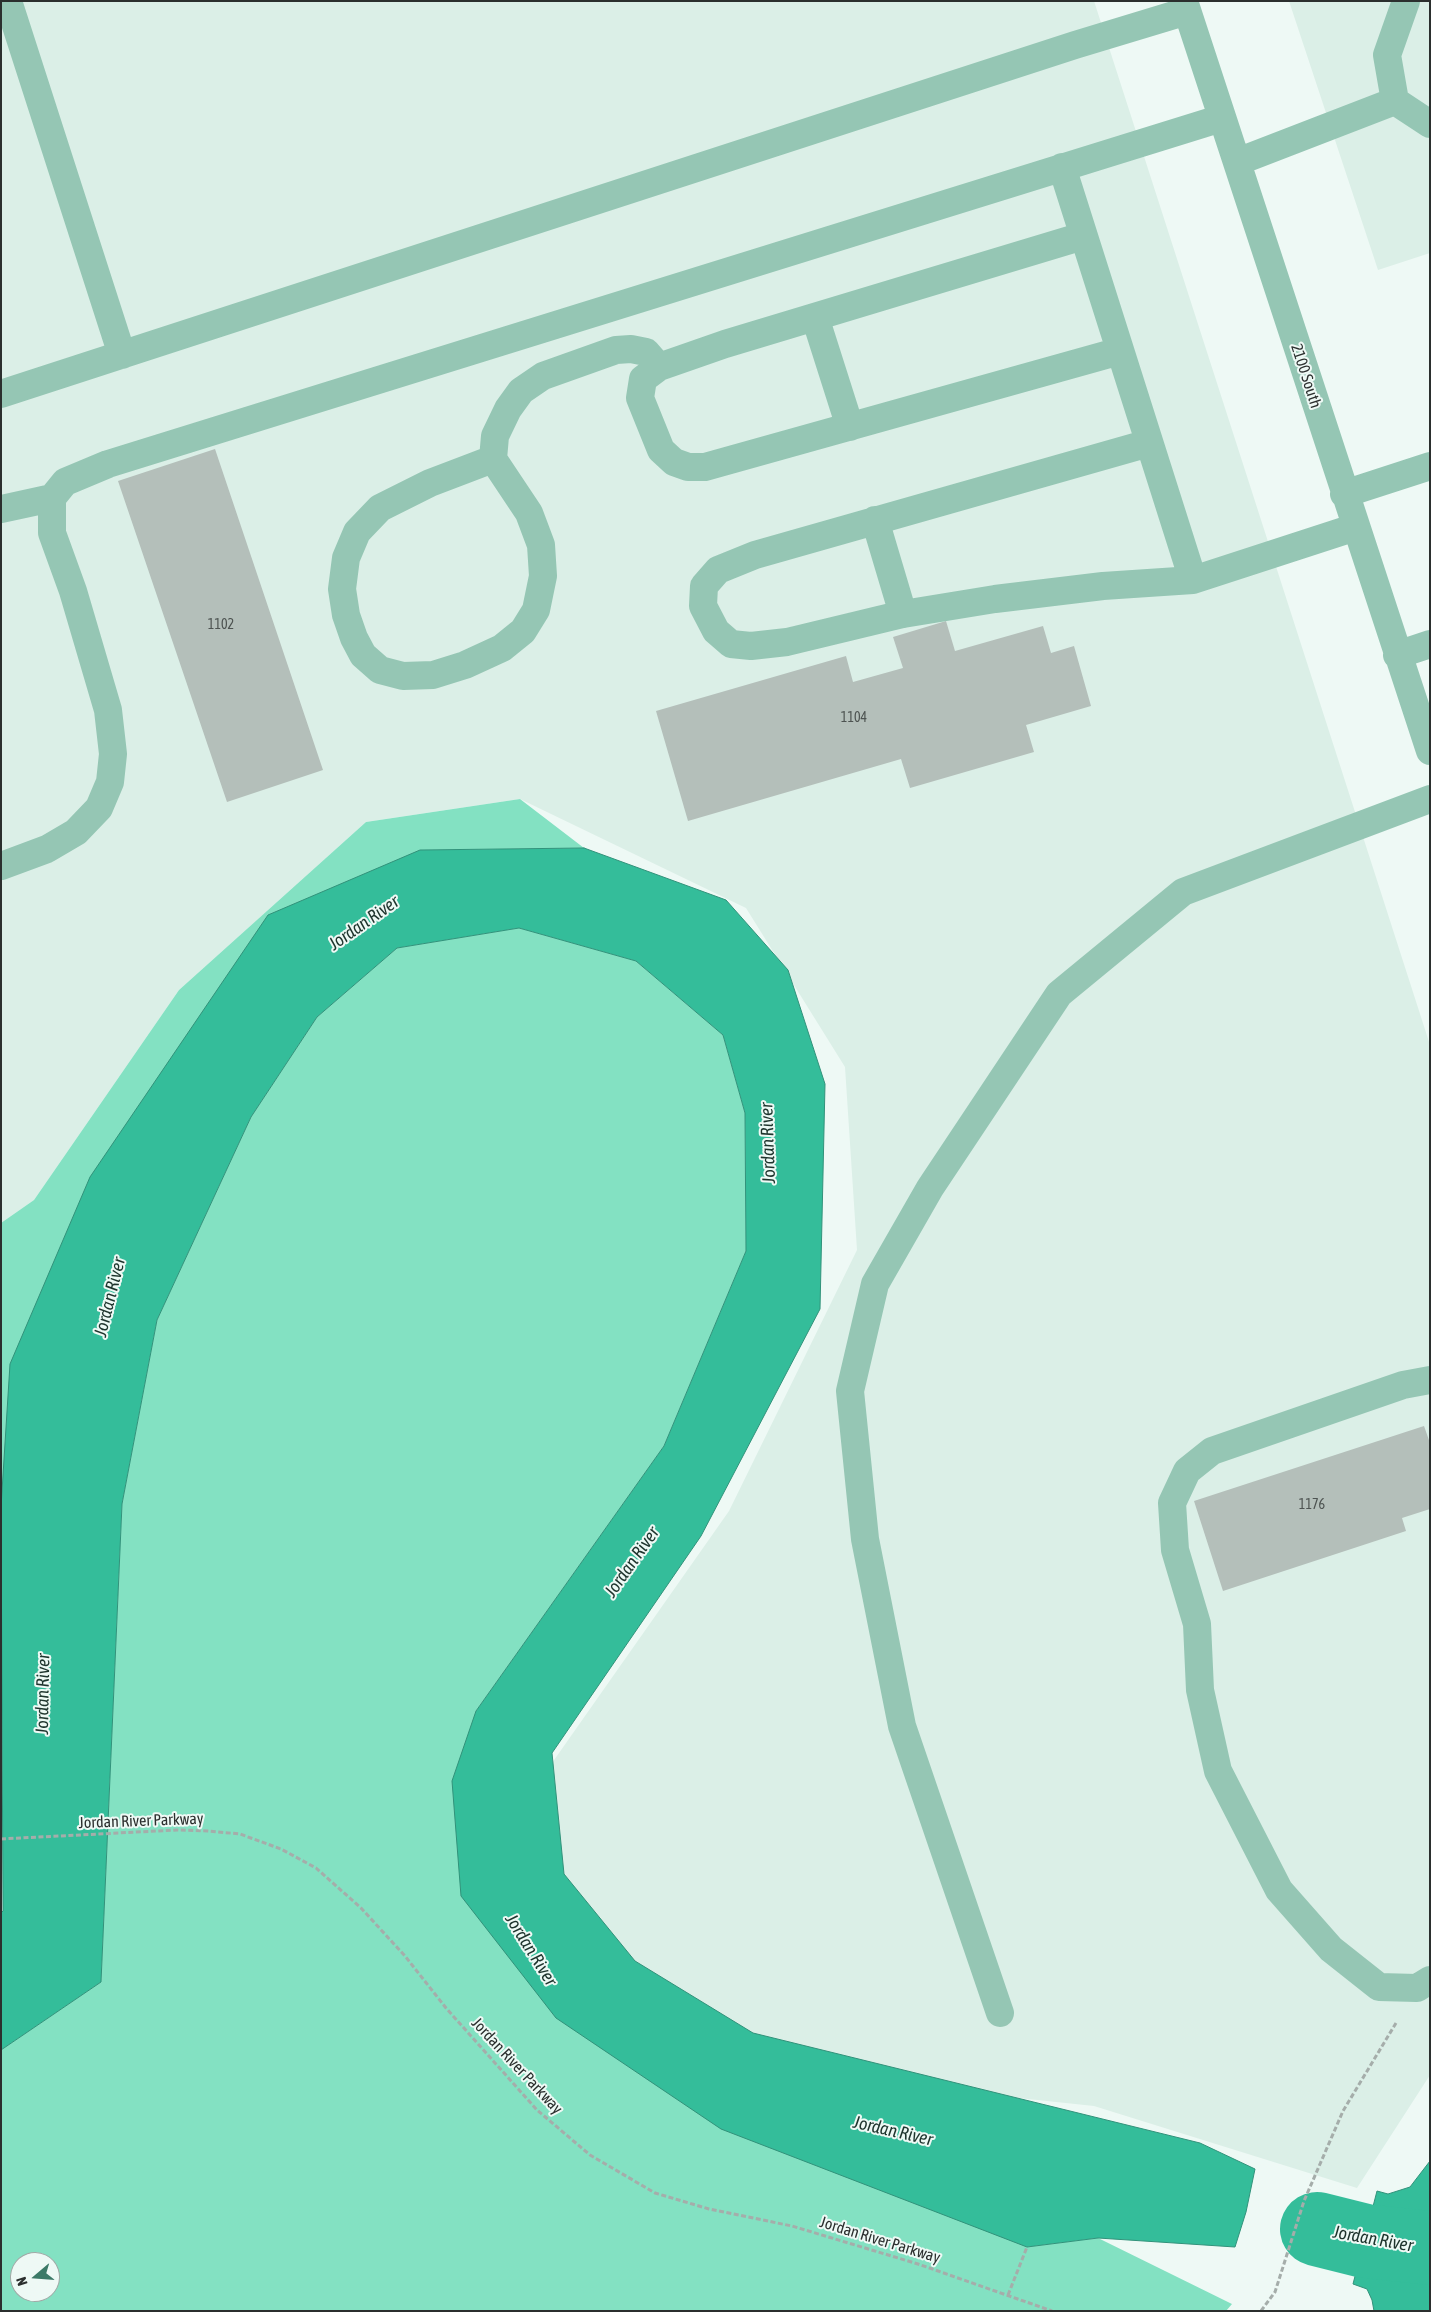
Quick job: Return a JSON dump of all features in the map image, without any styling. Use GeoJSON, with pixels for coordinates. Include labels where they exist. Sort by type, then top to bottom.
{"type":"FeatureCollection","features":[{"type":"Feature","properties":{"kind":"street"},"geometry":{"type":"LineString","coordinates":[[8,1],[122,355]]}},
{"type":"Feature","properties":{"kind":"street"},"geometry":{"type":"LineString","coordinates":[[1406,1],[1387,55],[1395,102],[1430,124]]}},
{"type":"Feature","properties":{"kind":"street"},"geometry":{"type":"LineString","coordinates":[[1,394],[1075,45],[1186,6]]}},
{"type":"Feature","properties":{"kind":"street","name":"2100 South"},"geometry":{"type":"LineString","coordinates":[[1186,6],[1344,494],[1430,750]]}},
{"type":"Feature","properties":{"kind":"street"},"geometry":{"type":"LineString","coordinates":[[1237,162],[1395,102]]}},
{"type":"Feature","properties":{"kind":"street"},"geometry":{"type":"LineString","coordinates":[[1,509],[52,498],[65,482],[108,464],[1222,118]]}},
{"type":"Feature","properties":{"kind":"street"},"geometry":{"type":"LineString","coordinates":[[1062,168],[1193,580]]}},
{"type":"Feature","properties":{"kind":"street"},"geometry":{"type":"LineString","coordinates":[[1083,236],[815,317],[659,367],[643,380],[640,398],[661,450],[674,462],[688,467],[706,467],[1120,351]]}},
{"type":"Feature","properties":{"kind":"street"},"geometry":{"type":"LineString","coordinates":[[815,317],[850,427]]}},
{"type":"Feature","properties":{"kind":"street"},"geometry":{"type":"LineString","coordinates":[[493,459],[430,483],[380,508],[356,532],[346,558],[342,589],[346,615],[354,638],[363,655],[380,670],[403,676],[433,674],[464,665],[502,648],[523,631],[536,610],[543,576],[542,545],[529,513],[493,459],[495,436],[508,409],[522,391],[543,376],[616,350],[631,349],[646,352],[659,367]]}},
{"type":"Feature","properties":{"kind":"street"},"geometry":{"type":"LineString","coordinates":[[1149,443],[755,554],[718,570],[704,586],[703,606],[716,632],[731,644],[751,646],[786,642],[903,614],[1044,593],[1193,580],[1356,527]]}},
{"type":"Feature","properties":{"kind":"street"},"geometry":{"type":"LineString","coordinates":[[1344,494],[1430,466]]}},
{"type":"Feature","properties":{"kind":"street"},"geometry":{"type":"LineString","coordinates":[[1,866],[47,850],[76,832],[99,808],[110,782],[114,754],[108,710],[73,591],[52,533],[52,498]]}},
{"type":"Feature","properties":{"kind":"street"},"geometry":{"type":"LineString","coordinates":[[875,520],[903,614]]}},
{"type":"Feature","properties":{"kind":"street"},"geometry":{"type":"LineString","coordinates":[[1397,655],[1430,644]]}},
{"type":"Feature","properties":{"kind":"street"},"geometry":{"type":"LineString","coordinates":[[1000,2013],[902,1726],[865,1540],[850,1391],[875,1284],[930,1188],[1059,994],[1183,892],[1430,800]]}},
{"type":"Feature","properties":{"kind":"street"},"geometry":{"type":"LineString","coordinates":[[1423,1984],[1379,1987],[1331,1949],[1279,1890],[1218,1771],[1200,1690],[1197,1624],[1174,1550],[1172,1503],[1187,1471],[1212,1451],[1403,1385],[1430,1380]]}},
{"type":"Feature","properties":{"kind":"path","name":"Jordan River Parkway"},"geometry":{"type":"LineString","coordinates":[[1,1839],[177,1830],[240,1834],[281,1849],[316,1868],[361,1908],[405,1956],[452,2015],[537,2110],[590,2155],[655,2193],[708,2209],[801,2229],[918,2264],[1052,2311]]}},
{"type":"Feature","properties":{"kind":"path"},"geometry":{"type":"LineString","coordinates":[[1261,2311],[1275,2292],[1304,2201],[1343,2111],[1423,1984]]}},
{"type":"Feature","properties":{"kind":"path"},"geometry":{"type":"LineString","coordinates":[[1008,2295],[1027,2247]]}},
{"type":"Feature","properties":{"kind":"shaded area"},"geometry":{"type":"Polygon","coordinates":[[[1,1],[1094,1],[1430,1045],[1430,2075],[1357,2188],[1094,2106],[877,2083],[670,2001],[500,1837],[729,1511],[857,1250],[845,1067],[746,908],[520,799],[366,822],[179,990],[34,1200],[1,1223],[1,1]]]}},
{"type":"Feature","properties":{"kind":"shaded area"},"geometry":{"type":"Polygon","coordinates":[[[1289,1],[1430,1],[1430,253],[1378,270],[1289,1]]]}},
{"type":"Feature","properties":{"kind":"shaded area"},"geometry":{"type":"Polygon","coordinates":[[[520,799],[584,848],[420,850],[1,1507],[1,1223],[34,1200],[179,990],[366,822],[520,799]]]}},
{"type":"Feature","properties":{"kind":"shaded area"},"geometry":{"type":"Polygon","coordinates":[[[519,928],[636,961],[723,1035],[745,1113],[746,1251],[664,1446],[476,1711],[461,1896],[1027,2247],[1098,2238],[1232,2304],[1226,2311],[1,2311],[1,2050],[101,1982],[122,1504],[157,1320],[251,1117],[317,1017],[397,948],[519,928]]]}},
{"type":"Feature","properties":{"kind":"water"},"geometry":{"type":"Polygon","coordinates":[[[584,848],[726,900],[788,970],[825,1084],[820,1309],[701,1536],[552,1753],[564,1874],[635,1961],[753,2033],[1200,2143],[1255,2169],[1246,2212],[1235,2247],[1098,2238],[1027,2247],[721,2129],[556,2018],[461,1896],[452,1781],[476,1711],[664,1446],[746,1251],[745,1113],[723,1035],[636,961],[519,928],[397,948],[317,1017],[251,1117],[157,1320],[122,1504],[101,1982],[1,2050],[1,1913],[3,1911],[1,1507],[10,1364],[90,1177],[268,915],[420,850],[584,848]]]}},
{"type":"Feature","properties":{"kind":"water"},"geometry":{"type":"Polygon","coordinates":[[[1430,2161],[1430,2311],[1374,2311],[1367,2289],[1353,2284],[1377,2191],[1388,2194],[1410,2187],[1430,2161]]]}},
{"type":"Feature","properties":{"kind":"building"},"geometry":{"type":"Polygon","coordinates":[[[215,449],[323,770],[227,802],[118,481],[215,449]]]}},
{"type":"Feature","properties":{"kind":"building"},"geometry":{"type":"Polygon","coordinates":[[[946,621],[955,651],[1043,626],[1051,653],[1074,646],[1091,706],[1026,725],[1034,752],[910,788],[901,759],[688,821],[656,711],[846,656],[853,682],[903,668],[893,637],[946,621]]]}},
{"type":"Feature","properties":{"kind":"building"},"geometry":{"type":"Polygon","coordinates":[[[1424,1426],[1430,1443],[1430,1509],[1402,1518],[1406,1531],[1223,1591],[1194,1501],[1424,1426]]]}},
{"type":"Feature","properties":{"kind":"waterway","name":"Jordan River"},"geometry":{"type":"LineString","coordinates":[[1317,2229],[1365,2241],[1430,2248]]}}]}
